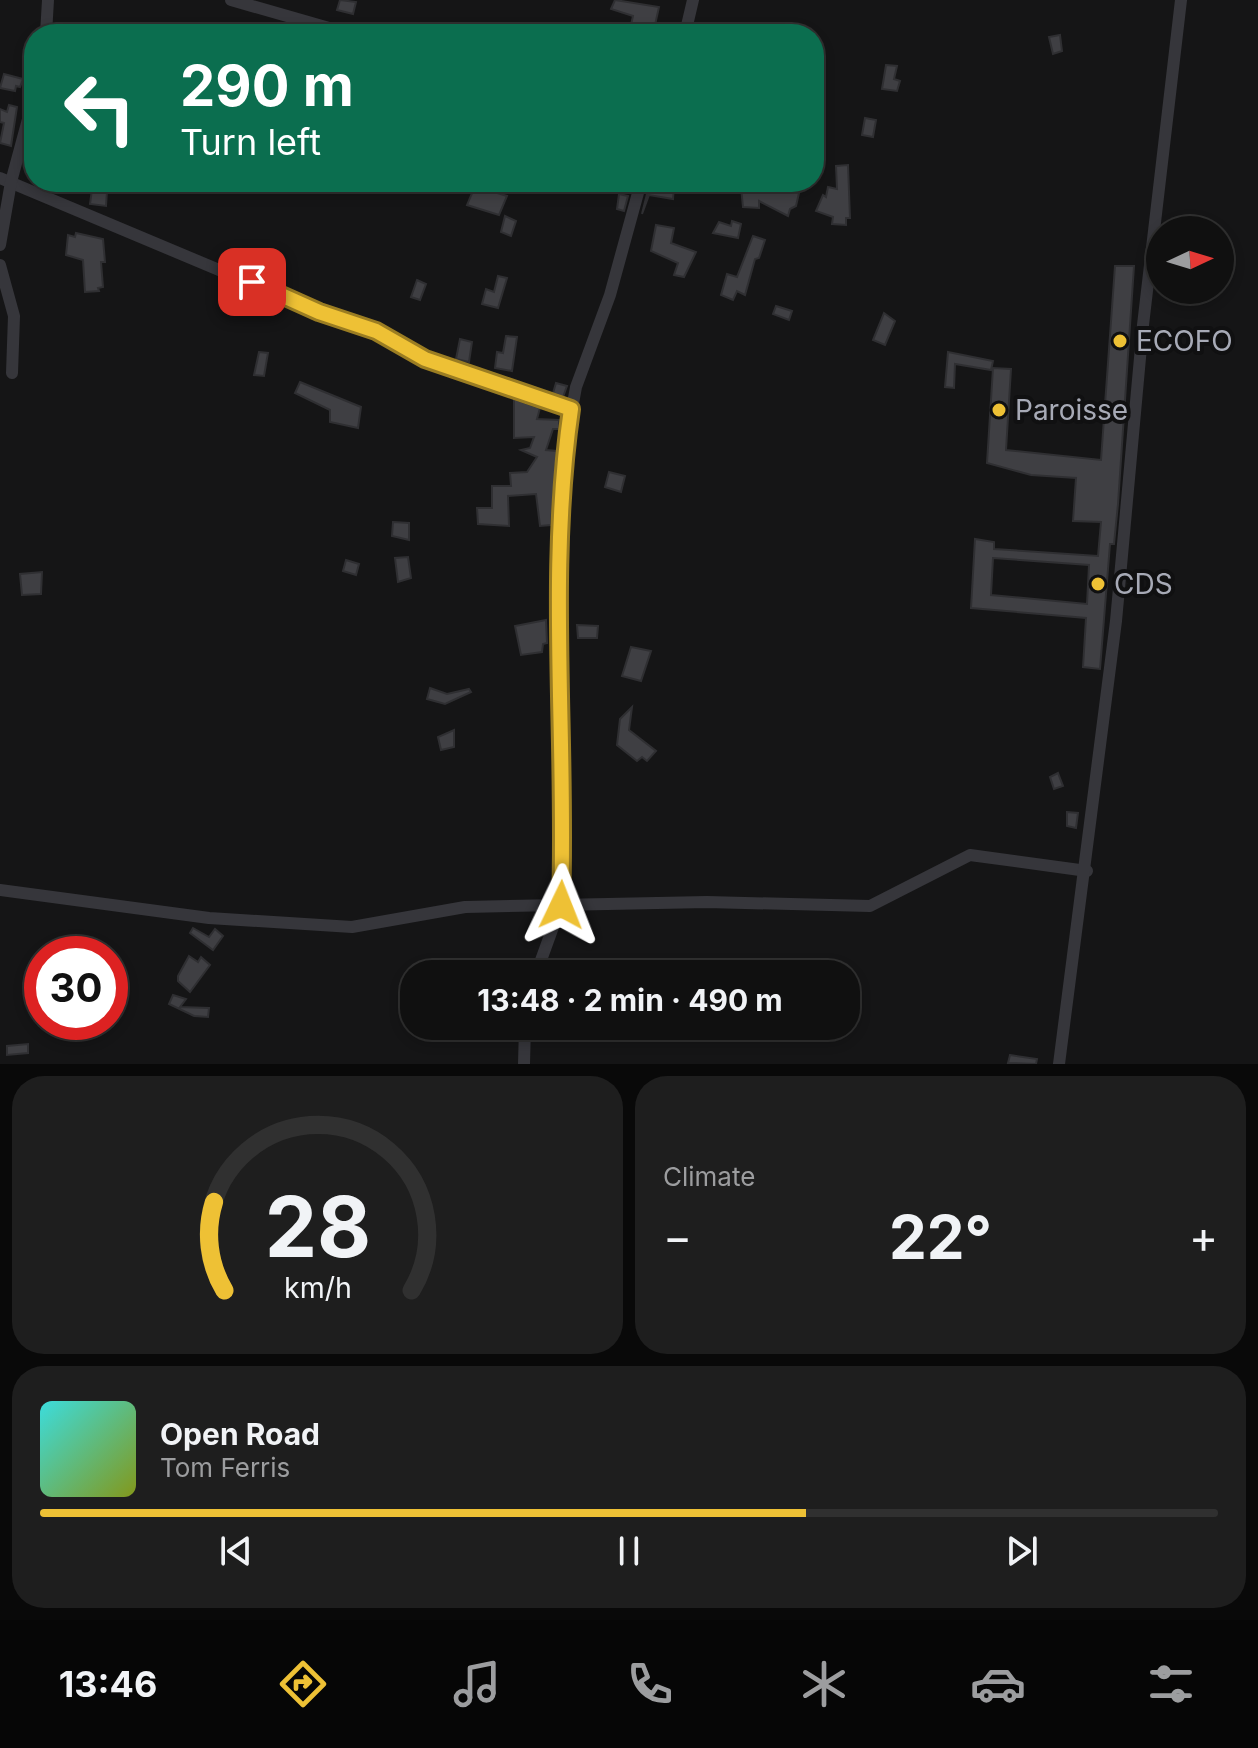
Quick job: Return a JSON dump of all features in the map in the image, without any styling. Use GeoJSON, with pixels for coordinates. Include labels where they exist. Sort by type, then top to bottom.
{"type":"FeatureCollection","features":[{"type":"Feature","properties":{"kind":"street"},"geometry":{"type":"LineString","coordinates":[[47,24],[48,0]]}},
{"type":"Feature","properties":{"kind":"street"},"geometry":{"type":"LineString","coordinates":[[231,0],[315,24]]}},
{"type":"Feature","properties":{"kind":"street"},"geometry":{"type":"LineString","coordinates":[[687,24],[693,0]]}},
{"type":"Feature","properties":{"kind":"street"},"geometry":{"type":"LineString","coordinates":[[1059,1064],[1087,871],[1181,0]]}},
{"type":"Feature","properties":{"kind":"street"},"geometry":{"type":"LineString","coordinates":[[0,245],[5,180],[24,126]]}},
{"type":"Feature","properties":{"kind":"street"},"geometry":{"type":"LineString","coordinates":[[5,180],[24,188]]}},
{"type":"Feature","properties":{"kind":"street"},"geometry":{"type":"LineString","coordinates":[[34,192],[319,312],[376,331],[425,359],[571,409]]}},
{"type":"Feature","properties":{"kind":"street"},"geometry":{"type":"LineString","coordinates":[[541,960],[561,905],[560,573],[562,496],[571,409],[610,295],[638,192]]}},
{"type":"Feature","properties":{"kind":"street"},"geometry":{"type":"LineString","coordinates":[[0,265],[14,316],[12,373]]}},
{"type":"Feature","properties":{"kind":"street"},"geometry":{"type":"LineString","coordinates":[[0,890],[95,906],[314,927],[352,927],[465,907],[707,902],[870,906],[970,855],[1087,871]]}},
{"type":"Feature","properties":{"kind":"street"},"geometry":{"type":"LineString","coordinates":[[524,1064],[525,1040]]}},
{"type":"Feature","properties":{"kind":"building"},"geometry":{"type":"Polygon","coordinates":[[[340,0],[356,2],[353,14],[337,10],[340,0]]]}},
{"type":"Feature","properties":{"kind":"building"},"geometry":{"type":"Polygon","coordinates":[[[615,0],[659,7],[655,24],[631,24],[633,16],[611,9],[615,0]]]}},
{"type":"Feature","properties":{"kind":"building"},"geometry":{"type":"Polygon","coordinates":[[[1060,35],[1062,51],[1053,54],[1049,37],[1060,35]]]}},
{"type":"Feature","properties":{"kind":"building"},"geometry":{"type":"Polygon","coordinates":[[[886,65],[897,66],[894,79],[900,81],[897,91],[882,89],[886,65]]]}},
{"type":"Feature","properties":{"kind":"building"},"geometry":{"type":"Polygon","coordinates":[[[4,74],[23,79],[20,87],[16,86],[15,91],[0,88],[4,74]]]}},
{"type":"Feature","properties":{"kind":"building"},"geometry":{"type":"Polygon","coordinates":[[[9,105],[17,107],[11,146],[0,143],[4,123],[0,122],[0,109],[7,112],[9,105]]]}},
{"type":"Feature","properties":{"kind":"building"},"geometry":{"type":"Polygon","coordinates":[[[865,118],[876,120],[873,137],[862,135],[865,118]]]}},
{"type":"Feature","properties":{"kind":"building"},"geometry":{"type":"Polygon","coordinates":[[[848,165],[850,218],[846,218],[846,225],[832,224],[833,217],[816,211],[823,195],[826,197],[828,187],[837,189],[836,166],[848,165]]]}},
{"type":"Feature","properties":{"kind":"building"},"geometry":{"type":"Polygon","coordinates":[[[92,192],[107,192],[106,206],[90,204],[92,192]]]}},
{"type":"Feature","properties":{"kind":"building"},"geometry":{"type":"Polygon","coordinates":[[[472,192],[494,192],[507,196],[499,215],[467,205],[472,192]]]}},
{"type":"Feature","properties":{"kind":"building"},"geometry":{"type":"Polygon","coordinates":[[[648,192],[674,192],[673,199],[649,195],[642,214],[648,192]]]}},
{"type":"Feature","properties":{"kind":"building"},"geometry":{"type":"Polygon","coordinates":[[[742,192],[799,193],[796,206],[790,209],[788,216],[759,201],[759,208],[743,207],[742,192]]]}},
{"type":"Feature","properties":{"kind":"building"},"geometry":{"type":"Polygon","coordinates":[[[619,194],[628,196],[624,211],[617,209],[619,194]]]}},
{"type":"Feature","properties":{"kind":"building"},"geometry":{"type":"Polygon","coordinates":[[[505,216],[516,221],[511,236],[501,232],[505,216]]]}},
{"type":"Feature","properties":{"kind":"building"},"geometry":{"type":"Polygon","coordinates":[[[732,221],[741,224],[738,238],[713,233],[719,222],[731,226],[732,221]]]}},
{"type":"Feature","properties":{"kind":"building"},"geometry":{"type":"Polygon","coordinates":[[[656,225],[674,228],[671,243],[696,252],[684,277],[674,275],[678,263],[651,251],[656,225]]]}},
{"type":"Feature","properties":{"kind":"building"},"geometry":{"type":"Polygon","coordinates":[[[76,233],[103,239],[105,262],[101,262],[103,287],[98,288],[99,291],[85,292],[83,260],[66,255],[68,235],[75,237],[76,233]]]}},
{"type":"Feature","properties":{"kind":"building"},"geometry":{"type":"Polygon","coordinates":[[[753,236],[765,240],[759,258],[755,259],[745,295],[737,291],[733,300],[721,295],[727,274],[737,277],[753,236]]]}},
{"type":"Feature","properties":{"kind":"building"},"geometry":{"type":"Polygon","coordinates":[[[1115,266],[1134,266],[1118,504],[1114,544],[1110,544],[1100,669],[1083,667],[1086,618],[971,608],[975,539],[994,542],[994,549],[1098,556],[1101,522],[1073,521],[1076,478],[1031,475],[987,463],[993,368],[1011,369],[1006,450],[1101,460],[1115,266]],[[993,558],[991,595],[1087,604],[1089,565],[993,558]]]}},
{"type":"Feature","properties":{"kind":"building"},"geometry":{"type":"Polygon","coordinates":[[[498,276],[507,278],[498,308],[482,304],[486,289],[494,292],[498,276]]]}},
{"type":"Feature","properties":{"kind":"building"},"geometry":{"type":"Polygon","coordinates":[[[417,280],[426,284],[420,300],[411,297],[417,280]]]}},
{"type":"Feature","properties":{"kind":"building"},"geometry":{"type":"Polygon","coordinates":[[[776,306],[792,311],[789,320],[773,314],[776,306]]]}},
{"type":"Feature","properties":{"kind":"building"},"geometry":{"type":"Polygon","coordinates":[[[884,313],[895,321],[885,345],[873,340],[884,313]]]}},
{"type":"Feature","properties":{"kind":"building"},"geometry":{"type":"Polygon","coordinates":[[[506,336],[517,337],[512,371],[495,368],[497,352],[503,353],[506,336]]]}},
{"type":"Feature","properties":{"kind":"building"},"geometry":{"type":"Polygon","coordinates":[[[460,339],[472,342],[469,362],[456,359],[460,339]]]}},
{"type":"Feature","properties":{"kind":"building"},"geometry":{"type":"Polygon","coordinates":[[[259,352],[268,353],[264,376],[254,375],[259,352]]]}},
{"type":"Feature","properties":{"kind":"building"},"geometry":{"type":"Polygon","coordinates":[[[948,352],[993,361],[991,370],[955,364],[954,388],[945,387],[948,352]]]}},
{"type":"Feature","properties":{"kind":"building"},"geometry":{"type":"Polygon","coordinates":[[[300,382],[361,407],[358,428],[330,422],[330,410],[295,393],[300,382]]]}},
{"type":"Feature","properties":{"kind":"building"},"geometry":{"type":"Polygon","coordinates":[[[556,383],[567,386],[563,397],[553,393],[556,383]]]}},
{"type":"Feature","properties":{"kind":"building"},"geometry":{"type":"Polygon","coordinates":[[[514,399],[540,408],[537,419],[559,420],[559,429],[553,429],[546,450],[557,451],[551,525],[540,526],[536,494],[508,496],[509,526],[478,524],[477,508],[492,508],[492,486],[511,486],[510,473],[527,472],[537,457],[521,450],[530,448],[534,437],[514,438],[514,399]]]}},
{"type":"Feature","properties":{"kind":"building"},"geometry":{"type":"Polygon","coordinates":[[[609,472],[625,476],[621,492],[605,487],[609,472]]]}},
{"type":"Feature","properties":{"kind":"building"},"geometry":{"type":"Polygon","coordinates":[[[393,522],[409,523],[409,540],[392,536],[393,522]]]}},
{"type":"Feature","properties":{"kind":"building"},"geometry":{"type":"Polygon","coordinates":[[[408,557],[411,578],[398,582],[395,558],[408,557]]]}},
{"type":"Feature","properties":{"kind":"building"},"geometry":{"type":"Polygon","coordinates":[[[346,560],[359,564],[356,575],[343,571],[346,560]]]}},
{"type":"Feature","properties":{"kind":"building"},"geometry":{"type":"Polygon","coordinates":[[[42,572],[41,594],[22,595],[20,574],[42,572]]]}},
{"type":"Feature","properties":{"kind":"building"},"geometry":{"type":"Polygon","coordinates":[[[546,620],[547,643],[543,644],[542,652],[521,655],[515,626],[546,620]]]}},
{"type":"Feature","properties":{"kind":"building"},"geometry":{"type":"Polygon","coordinates":[[[577,625],[598,626],[597,638],[578,638],[577,625]]]}},
{"type":"Feature","properties":{"kind":"building"},"geometry":{"type":"Polygon","coordinates":[[[631,647],[651,651],[641,681],[622,676],[631,647]]]}},
{"type":"Feature","properties":{"kind":"building"},"geometry":{"type":"Polygon","coordinates":[[[430,688],[447,694],[469,689],[471,692],[445,704],[427,699],[430,688]]]}},
{"type":"Feature","properties":{"kind":"building"},"geometry":{"type":"Polygon","coordinates":[[[632,707],[629,730],[656,751],[647,761],[642,757],[637,761],[617,745],[620,719],[632,707]]]}},
{"type":"Feature","properties":{"kind":"building"},"geometry":{"type":"Polygon","coordinates":[[[454,730],[454,747],[441,750],[438,737],[454,730]]]}},
{"type":"Feature","properties":{"kind":"building"},"geometry":{"type":"Polygon","coordinates":[[[1058,773],[1063,786],[1054,789],[1050,777],[1058,773]]]}},
{"type":"Feature","properties":{"kind":"building"},"geometry":{"type":"Polygon","coordinates":[[[1067,812],[1078,813],[1076,828],[1067,826],[1067,812]]]}},
{"type":"Feature","properties":{"kind":"building"},"geometry":{"type":"Polygon","coordinates":[[[193,928],[209,937],[215,929],[223,936],[213,950],[190,933],[193,928]]]}},
{"type":"Feature","properties":{"kind":"building"},"geometry":{"type":"Polygon","coordinates":[[[189,956],[198,962],[201,957],[210,965],[190,992],[178,981],[189,956]]]}},
{"type":"Feature","properties":{"kind":"building"},"geometry":{"type":"Polygon","coordinates":[[[173,995],[186,999],[180,1007],[209,1008],[208,1017],[194,1016],[169,1004],[173,995]]]}},
{"type":"Feature","properties":{"kind":"building"},"geometry":{"type":"Polygon","coordinates":[[[28,1044],[28,1053],[7,1055],[7,1046],[28,1044]]]}},
{"type":"Feature","properties":{"kind":"building"},"geometry":{"type":"Polygon","coordinates":[[[1010,1055],[1037,1059],[1036,1064],[1008,1063],[1010,1055]]]}},
{"type":"Feature","properties":{"kind":"place","name":"ECOFO"},"geometry":{"type":"Point","coordinates":[1120,341]}},
{"type":"Feature","properties":{"kind":"place","name":"Paroisse"},"geometry":{"type":"Point","coordinates":[999,410]}},
{"type":"Feature","properties":{"kind":"place","name":"CDS"},"geometry":{"type":"Point","coordinates":[1098,584]}},
{"type":"Feature","properties":{"kind":"route"},"geometry":{"type":"LineString","coordinates":[[252,282],[319,312],[376,331],[425,359],[571,409],[562,496],[560,573],[561,905]]}}]}
